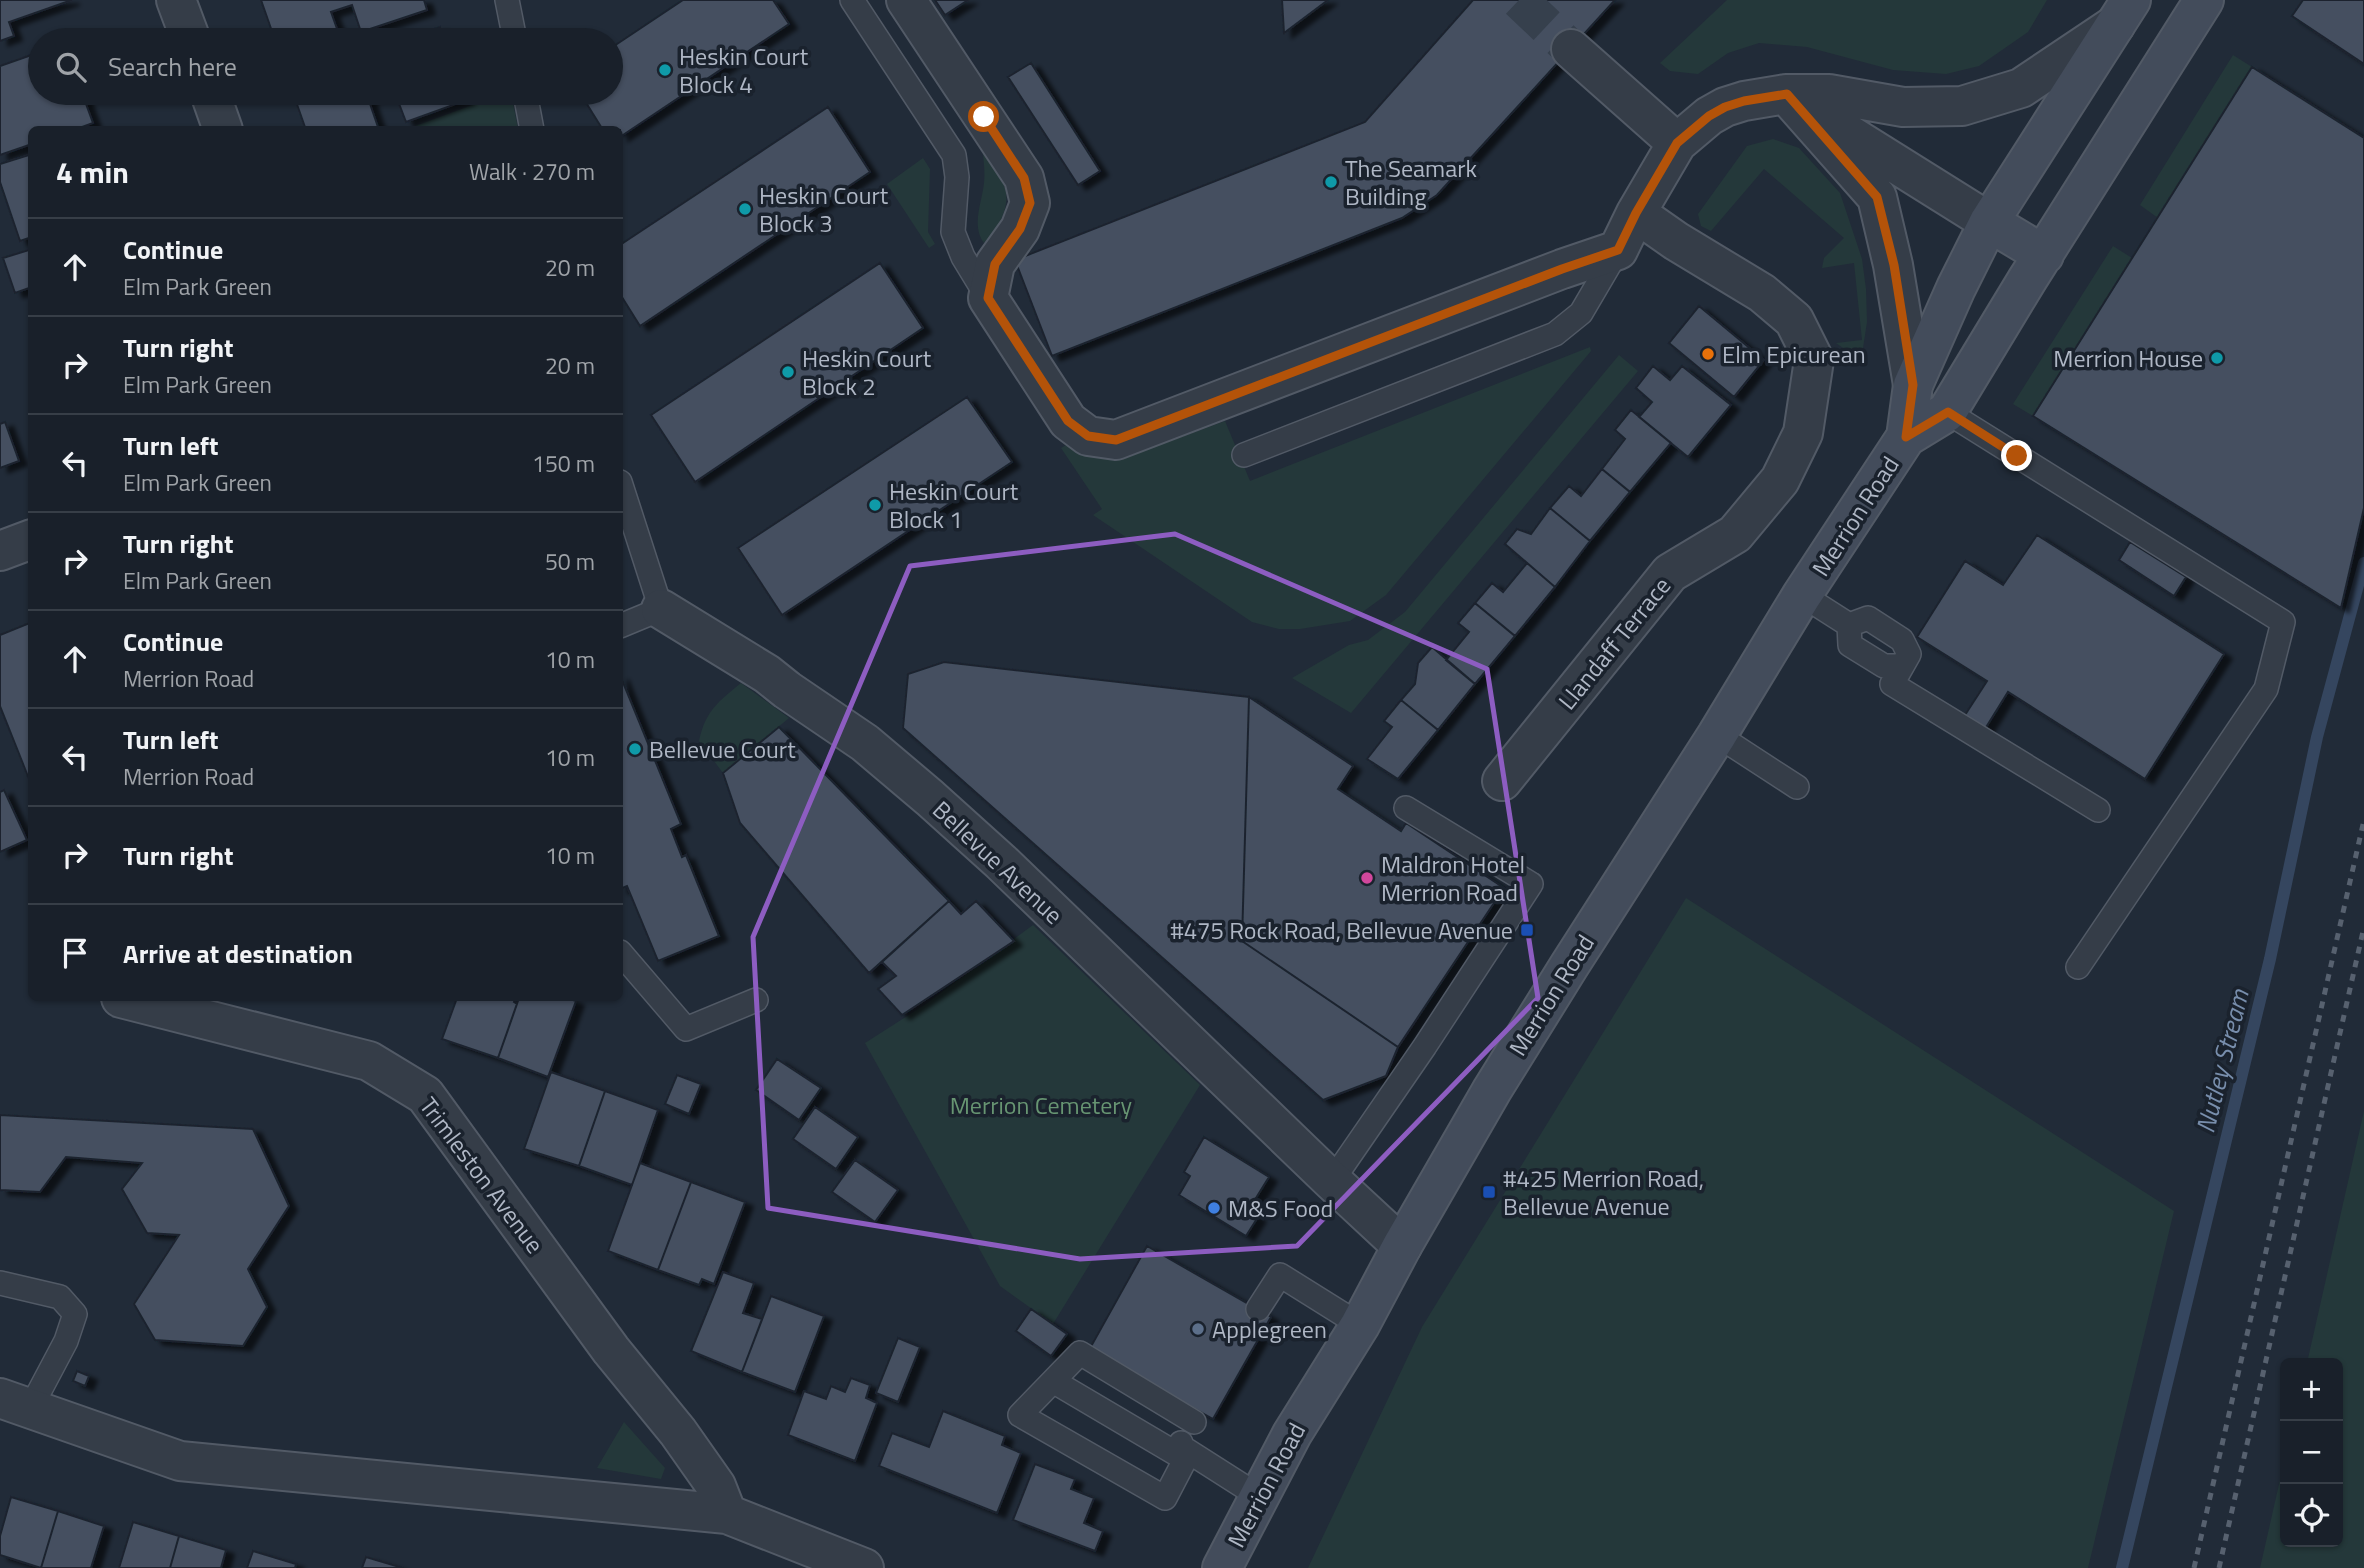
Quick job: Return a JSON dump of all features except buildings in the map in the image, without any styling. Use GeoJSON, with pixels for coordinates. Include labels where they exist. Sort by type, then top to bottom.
{"type":"FeatureCollection","features":[{"type":"Feature","properties":{"kind":"main road","name":"Merrion Road"},"geometry":{"type":"LineString","coordinates":[[1906,437],[1948,412],[2204,0]]}},
{"type":"Feature","properties":{"kind":"main road","name":"Merrion Road"},"geometry":{"type":"LineString","coordinates":[[1222,1568],[1292,1434],[1360,1325],[1492,1090],[1717,735],[1802,595],[1906,437],[1913,385],[1989,222],[2123,12]]}},
{"type":"Feature","properties":{"kind":"main road"},"geometry":{"type":"LineString","coordinates":[[1989,222],[2044,255]]}},
{"type":"Feature","properties":{"kind":"street"},"geometry":{"type":"LineString","coordinates":[[176,0],[186,28]]}},
{"type":"Feature","properties":{"kind":"street"},"geometry":{"type":"LineString","coordinates":[[906,0],[1024,178],[1030,203],[1020,229],[995,264],[988,298],[1068,421],[1088,436],[1116,440],[1618,250]]}},
{"type":"Feature","properties":{"kind":"street","name":"Merrion Road"},"geometry":{"type":"LineString","coordinates":[[1618,250],[1636,213],[1677,143],[1709,116],[1725,107],[1787,94],[1829,94],[1903,107],[1962,106],[2021,88],[2123,12]]}},
{"type":"Feature","properties":{"kind":"street"},"geometry":{"type":"LineString","coordinates":[[1571,49],[1677,143]]}},
{"type":"Feature","properties":{"kind":"street"},"geometry":{"type":"LineString","coordinates":[[1787,94],[1989,222]]}},
{"type":"Feature","properties":{"kind":"street"},"geometry":{"type":"LineString","coordinates":[[1787,94],[1877,197],[1894,265],[1913,385]]}},
{"type":"Feature","properties":{"kind":"street"},"geometry":{"type":"LineString","coordinates":[[214,105],[222,126]]}},
{"type":"Feature","properties":{"kind":"street","name":"Llandaff Terrace"},"geometry":{"type":"LineString","coordinates":[[1502,781],[1670,573],[1735,534],[1780,480],[1803,433],[1814,360],[1794,320],[1762,293],[1676,241],[1636,213]]}},
{"type":"Feature","properties":{"kind":"street"},"geometry":{"type":"LineString","coordinates":[[0,551],[28,540]]}},
{"type":"Feature","properties":{"kind":"street","name":"Bellevue Avenue"},"geometry":{"type":"LineString","coordinates":[[661,609],[767,674],[865,743],[1001,862],[1402,1246]]}},
{"type":"Feature","properties":{"kind":"street","name":"Trimleston Avenue"},"geometry":{"type":"LineString","coordinates":[[133,1001],[369,1061],[425,1095],[611,1350],[678,1433],[716,1486],[727,1514]]}},
{"type":"Feature","properties":{"kind":"street"},"geometry":{"type":"LineString","coordinates":[[15,1404],[180,1461],[727,1514],[864,1568]]}},
{"type":"Feature","properties":{"kind":"lane"},"geometry":{"type":"LineString","coordinates":[[507,0],[513,28]]}},
{"type":"Feature","properties":{"kind":"lane"},"geometry":{"type":"LineString","coordinates":[[852,0],[954,155],[957,177],[953,232],[962,257],[988,298]]}},
{"type":"Feature","properties":{"kind":"lane"},"geometry":{"type":"LineString","coordinates":[[527,105],[531,126]]}},
{"type":"Feature","properties":{"kind":"lane"},"geometry":{"type":"LineString","coordinates":[[1244,455],[1555,334],[1581,313],[1618,250]]}},
{"type":"Feature","properties":{"kind":"lane"},"geometry":{"type":"LineString","coordinates":[[1948,412],[2283,622],[2266,689],[2078,967]]}},
{"type":"Feature","properties":{"kind":"lane"},"geometry":{"type":"LineString","coordinates":[[623,491],[661,609],[623,625]]}},
{"type":"Feature","properties":{"kind":"lane"},"geometry":{"type":"LineString","coordinates":[[1802,595],[1849,625]]}},
{"type":"Feature","properties":{"kind":"lane"},"geometry":{"type":"LineString","coordinates":[[1849,625],[1868,618],[1902,640],[1905,660],[1892,684],[2098,810]]}},
{"type":"Feature","properties":{"kind":"lane"},"geometry":{"type":"LineString","coordinates":[[1849,625],[1850,645],[1884,666],[1905,660]]}},
{"type":"Feature","properties":{"kind":"lane"},"geometry":{"type":"LineString","coordinates":[[1717,735],[1797,787]]}},
{"type":"Feature","properties":{"kind":"lane"},"geometry":{"type":"LineString","coordinates":[[1332,1181],[1425,1046],[1531,884],[1406,808]]}},
{"type":"Feature","properties":{"kind":"lane"},"geometry":{"type":"LineString","coordinates":[[623,956],[686,1029],[756,1000]]}},
{"type":"Feature","properties":{"kind":"lane"},"geometry":{"type":"LineString","coordinates":[[1258,1309],[1280,1275],[1360,1325]]}},
{"type":"Feature","properties":{"kind":"lane"},"geometry":{"type":"LineString","coordinates":[[0,1283],[60,1297],[75,1314],[66,1341],[15,1404]]}},
{"type":"Feature","properties":{"kind":"lane"},"geometry":{"type":"LineString","coordinates":[[1080,1353],[1196,1417],[1165,1498],[1020,1415],[1053,1381],[1080,1353]]}},
{"type":"Feature","properties":{"kind":"lane"},"geometry":{"type":"LineString","coordinates":[[1053,1381],[1175,1453],[1184,1449]]}},
{"type":"Feature","properties":{"kind":"lane"},"geometry":{"type":"LineString","coordinates":[[1184,1449],[1260,1497]]}},
{"type":"Feature","properties":{"kind":"highlighted area"},"geometry":{"type":"Polygon","coordinates":[[[1175,534],[1487,669],[1538,998],[1297,1246],[1080,1259],[768,1208],[753,937],[910,566],[1175,534]]]}},
{"type":"Feature","properties":{"kind":"green space"},"geometry":{"type":"Polygon","coordinates":[[[1727,0],[2047,0],[2028,32],[1979,66],[1946,74],[1893,70],[1807,47],[1759,43],[1728,53],[1698,74],[1670,71],[1660,63],[1727,0]]]}},
{"type":"Feature","properties":{"kind":"green space"},"geometry":{"type":"Polygon","coordinates":[[[2233,55],[2252,67],[2158,218],[2140,205],[2233,55]]]}},
{"type":"Feature","properties":{"kind":"green space"},"geometry":{"type":"Polygon","coordinates":[[[472,105],[513,105],[517,126],[415,126],[472,105]]]}},
{"type":"Feature","properties":{"kind":"green space"},"geometry":{"type":"Polygon","coordinates":[[[1773,139],[1799,148],[1840,193],[1862,259],[1866,289],[1867,322],[1861,361],[1836,343],[1862,340],[1854,263],[1822,268],[1824,258],[1844,238],[1764,169],[1711,231],[1701,226],[1698,214],[1747,146],[1773,139]]]}},
{"type":"Feature","properties":{"kind":"green space"},"geometry":{"type":"Polygon","coordinates":[[[983,154],[1006,190],[1003,215],[984,243],[978,229],[984,183],[983,154]]]}},
{"type":"Feature","properties":{"kind":"green space"},"geometry":{"type":"Polygon","coordinates":[[[923,158],[930,169],[928,232],[935,244],[929,248],[887,184],[923,158]]]}},
{"type":"Feature","properties":{"kind":"green space"},"geometry":{"type":"Polygon","coordinates":[[[2113,246],[2132,258],[2033,416],[2013,404],[2113,246]]]}},
{"type":"Feature","properties":{"kind":"green space"},"geometry":{"type":"Polygon","coordinates":[[[1590,347],[1591,351],[1386,595],[1350,621],[1300,629],[1279,629],[1252,622],[1093,515],[1102,509],[1061,448],[1068,444],[1094,457],[1126,457],[1225,421],[1250,481],[1590,347]]]}},
{"type":"Feature","properties":{"kind":"green space"},"geometry":{"type":"Polygon","coordinates":[[[1619,355],[1638,371],[1351,713],[1292,678],[1349,645],[1368,640],[1405,612],[1619,355]]]}},
{"type":"Feature","properties":{"kind":"green space"},"geometry":{"type":"Polygon","coordinates":[[[741,683],[789,718],[723,773],[699,741],[709,714],[741,683]]]}},
{"type":"Feature","properties":{"kind":"green space"},"geometry":{"type":"Polygon","coordinates":[[[1686,898],[2174,1211],[2088,1568],[1308,1568],[1422,1327],[1686,898]]]}},
{"type":"Feature","properties":{"kind":"green space","name":"Merrion Cemetery"},"geometry":{"type":"Polygon","coordinates":[[[1033,925],[1200,1085],[1053,1324],[1000,1286],[865,1043],[926,1004],[1033,925]]]}},
{"type":"Feature","properties":{"kind":"green space"},"geometry":{"type":"Polygon","coordinates":[[[2364,1111],[2364,1568],[2260,1568],[2280,1480],[2280,1547],[2343,1547],[2343,1358],[2308,1358],[2364,1111]]]}},
{"type":"Feature","properties":{"kind":"green space"},"geometry":{"type":"Polygon","coordinates":[[[624,1422],[665,1468],[661,1479],[597,1468],[624,1422]]]}},
{"type":"Feature","properties":{"kind":"waterway","name":"Nutley Stream"},"geometry":{"type":"LineString","coordinates":[[2122,1568],[2270,959],[2317,737],[2364,563]]}},
{"type":"Feature","properties":{"kind":"tunnel"},"geometry":{"type":"LineString","coordinates":[[1519,0],[1571,49]]}},
{"type":"Feature","properties":{"kind":"railway"},"geometry":{"type":"LineString","coordinates":[[2194,1568],[2364,820]]}},
{"type":"Feature","properties":{"kind":"railway"},"geometry":{"type":"LineString","coordinates":[[2219,1568],[2364,927]]}},
{"type":"Feature","properties":{"kind":"place","name":"Heskin Court Block 4"},"geometry":{"type":"Point","coordinates":[665,70]}},
{"type":"Feature","properties":{"kind":"place","name":"The Seamark Building"},"geometry":{"type":"Point","coordinates":[1331,182]}},
{"type":"Feature","properties":{"kind":"place","name":"Heskin Court Block 3"},"geometry":{"type":"Point","coordinates":[745,209]}},
{"type":"Feature","properties":{"kind":"place","name":"Elm Epicurean"},"geometry":{"type":"Point","coordinates":[1708,354]}},
{"type":"Feature","properties":{"kind":"place","name":"Merrion House"},"geometry":{"type":"Point","coordinates":[2217,358]}},
{"type":"Feature","properties":{"kind":"place","name":"Heskin Court Block 2"},"geometry":{"type":"Point","coordinates":[788,372]}},
{"type":"Feature","properties":{"kind":"place","name":"Heskin Court Block 1"},"geometry":{"type":"Point","coordinates":[875,505]}},
{"type":"Feature","properties":{"kind":"place","name":"Bellevue Court"},"geometry":{"type":"Point","coordinates":[635,749]}},
{"type":"Feature","properties":{"kind":"place","name":"Maldron Hotel Merrion Road"},"geometry":{"type":"Point","coordinates":[1367,878]}},
{"type":"Feature","properties":{"kind":"place","name":"#475 Rock Road, Bellevue Avenue"},"geometry":{"type":"Point","coordinates":[1527,930]}},
{"type":"Feature","properties":{"kind":"place","name":"#425 Merrion Road, Bellevue Avenue"},"geometry":{"type":"Point","coordinates":[1489,1192]}},
{"type":"Feature","properties":{"kind":"place","name":"M&S Food"},"geometry":{"type":"Point","coordinates":[1214,1208]}},
{"type":"Feature","properties":{"kind":"place","name":"Applegreen"},"geometry":{"type":"Point","coordinates":[1198,1329]}},
{"type":"Feature","properties":{"kind":"route"},"geometry":{"type":"LineString","coordinates":[[984,117],[1024,178],[1030,203],[1020,229],[995,264],[988,298],[1068,421],[1088,436],[1116,440],[1618,250],[1636,213],[1677,143],[1709,116],[1725,107],[1787,94],[1877,197],[1894,265],[1913,385],[1906,437],[1948,412],[2017,456]]}}]}
